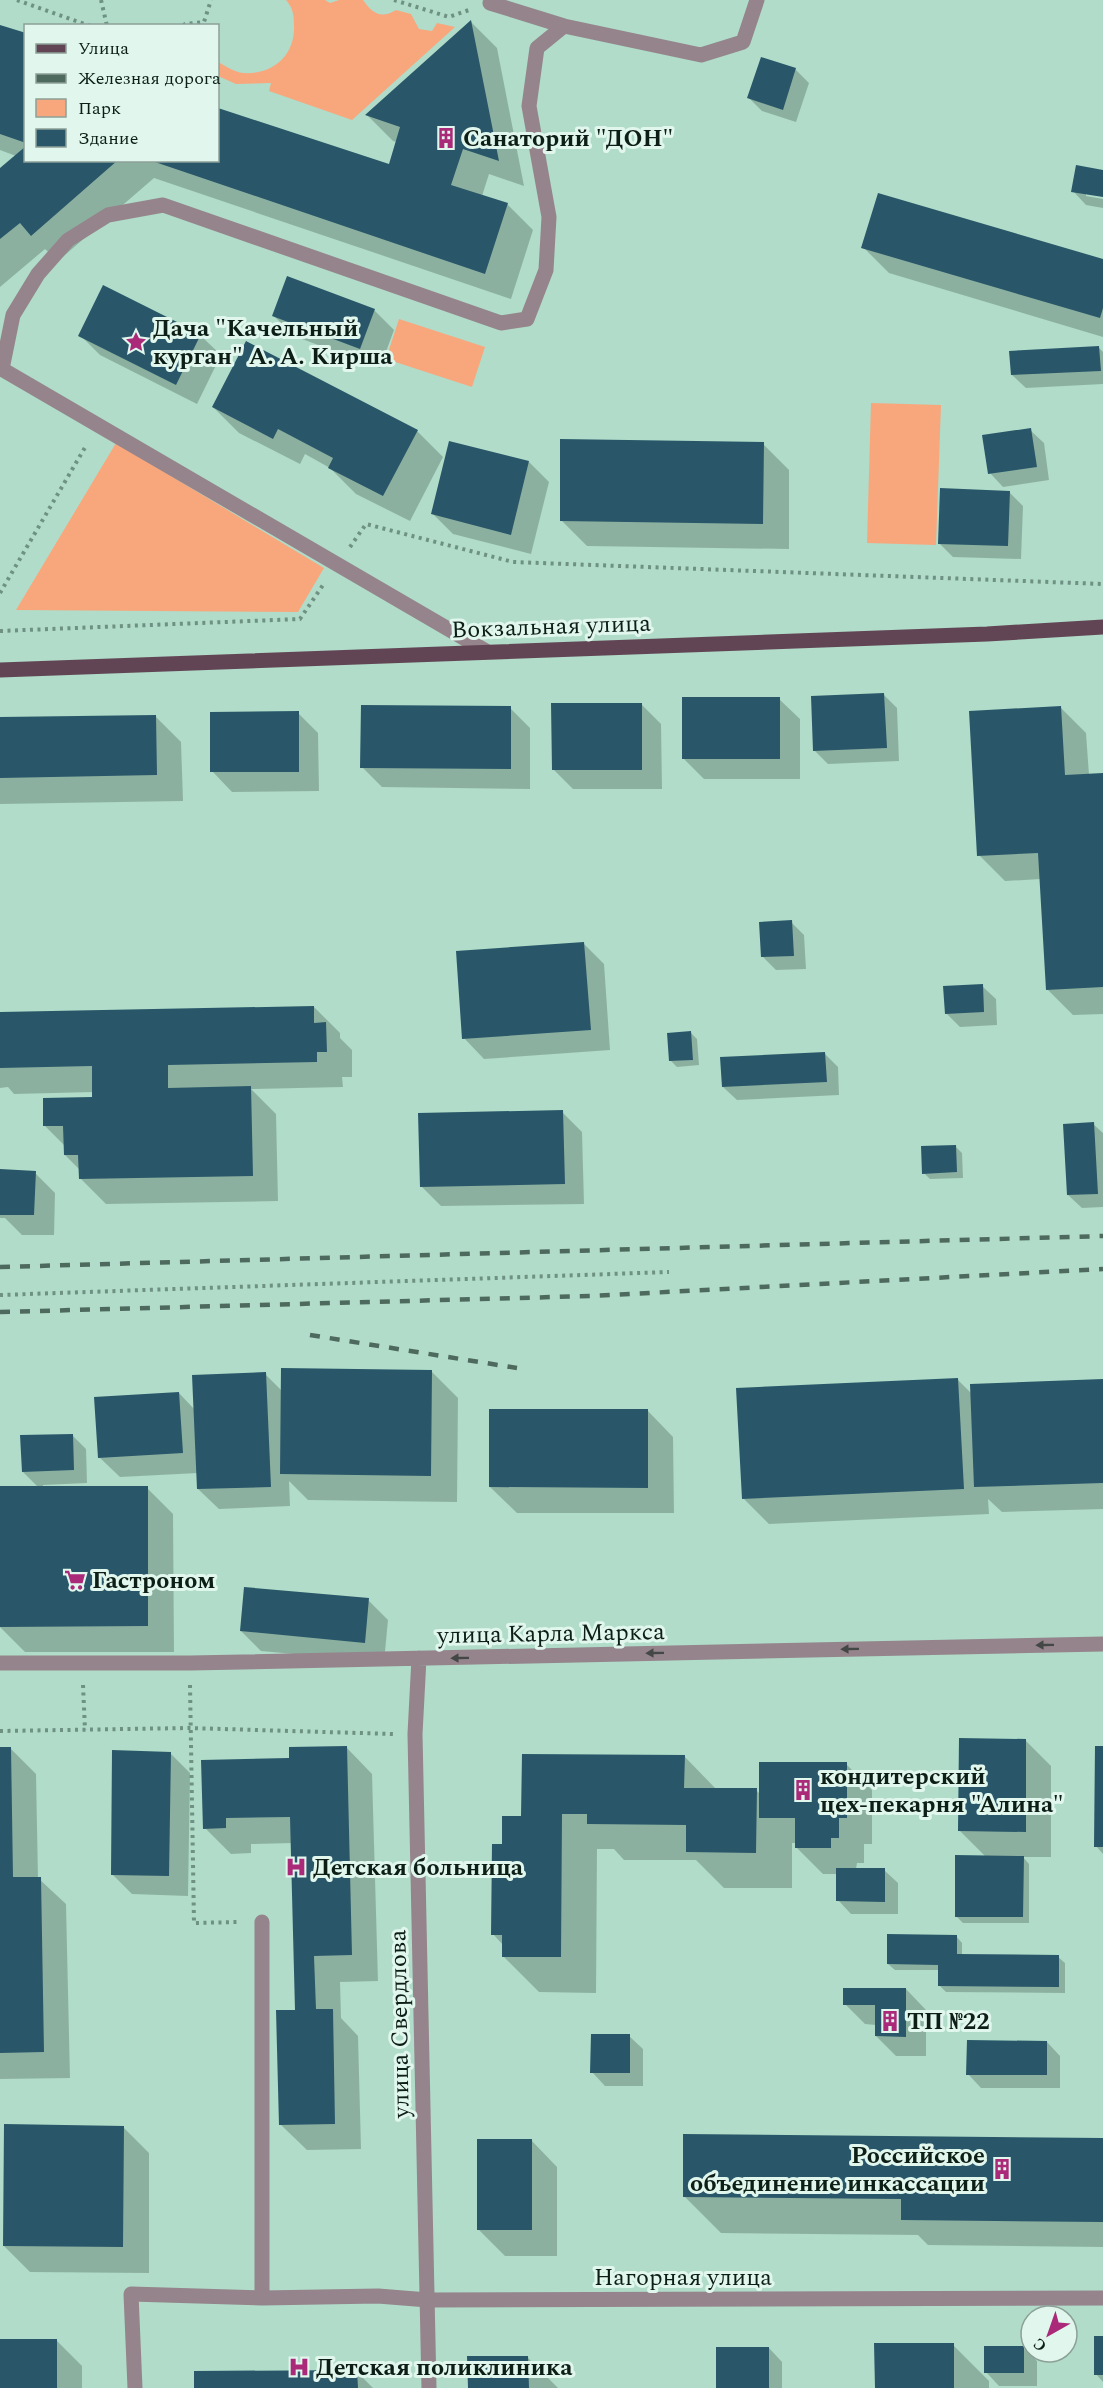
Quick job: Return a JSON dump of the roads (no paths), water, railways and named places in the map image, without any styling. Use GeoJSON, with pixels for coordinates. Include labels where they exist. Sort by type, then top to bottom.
{"type":"FeatureCollection","features":[{"type":"Feature","properties":{"kind":"main road","name":"Вокзальная улица"},"geometry":{"type":"LineString","coordinates":[[0,670],[987,634],[1103,627]]}},
{"type":"Feature","properties":{"kind":"street"},"geometry":{"type":"LineString","coordinates":[[490,3],[564,26],[701,55],[743,42],[757,0]]}},
{"type":"Feature","properties":{"kind":"street"},"geometry":{"type":"LineString","coordinates":[[486,651],[1,368],[7,318],[38,274],[68,240],[108,215],[163,206],[501,323],[527,319],[546,270],[549,217],[529,106],[537,48],[564,26]]}},
{"type":"Feature","properties":{"kind":"street","name":"улица Карла Маркса"},"geometry":{"type":"LineString","coordinates":[[0,1663],[190,1663],[1103,1644]]}},
{"type":"Feature","properties":{"kind":"street","name":"улица Свердлова"},"geometry":{"type":"LineString","coordinates":[[419,1658],[415,1734],[429,2388]]}},
{"type":"Feature","properties":{"kind":"street"},"geometry":{"type":"LineString","coordinates":[[262,1922],[262,2298]]}},
{"type":"Feature","properties":{"kind":"street","name":"Нагорная улица"},"geometry":{"type":"LineString","coordinates":[[135,2388],[131,2294],[262,2298],[378,2296],[428,2300],[1103,2298]]}},
{"type":"Feature","properties":{"kind":"railway"},"geometry":{"type":"LineString","coordinates":[[0,1267],[1103,1236]]}},
{"type":"Feature","properties":{"kind":"railway"},"geometry":{"type":"LineString","coordinates":[[0,1312],[591,1296],[1103,1269]]}},
{"type":"Feature","properties":{"kind":"railway"},"geometry":{"type":"LineString","coordinates":[[310,1335],[517,1368]]}},
{"type":"Feature","properties":{"kind":"place","name":"Санаторий \"ДОН\""},"geometry":{"type":"Point","coordinates":[446,138]}},
{"type":"Feature","properties":{"kind":"place","name":"Дача \"Качельный курган\" А. А. Кирша"},"geometry":{"type":"Point","coordinates":[136,342]}},
{"type":"Feature","properties":{"kind":"place","name":"Гастроном"},"geometry":{"type":"Point","coordinates":[75,1580]}},
{"type":"Feature","properties":{"kind":"place","name":"кондитерский цех-пекарня \"Алина\""},"geometry":{"type":"Point","coordinates":[803,1790]}},
{"type":"Feature","properties":{"kind":"place","name":"Детская больница"},"geometry":{"type":"Point","coordinates":[296,1867]}},
{"type":"Feature","properties":{"kind":"place","name":"ТП №22"},"geometry":{"type":"Point","coordinates":[890,2021]}},
{"type":"Feature","properties":{"kind":"place","name":"Российское объединение инкассации"},"geometry":{"type":"Point","coordinates":[1002,2169]}},
{"type":"Feature","properties":{"kind":"place","name":"Детская поликлиника"},"geometry":{"type":"Point","coordinates":[299,2367]}}]}
